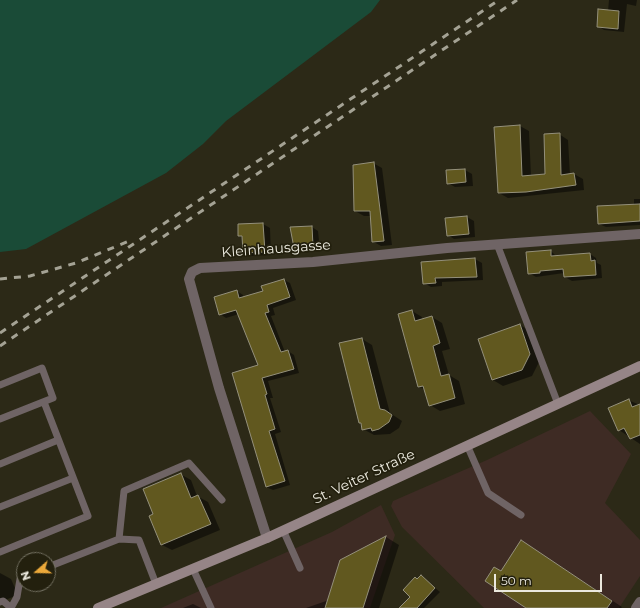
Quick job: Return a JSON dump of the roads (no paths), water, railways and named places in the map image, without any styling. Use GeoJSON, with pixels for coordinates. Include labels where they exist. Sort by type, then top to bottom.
{"type":"FeatureCollection","features":[{"type":"Feature","properties":{"kind":"main road","name":"St. Veiter Straße"},"geometry":{"type":"LineString","coordinates":[[98,608],[267,538],[640,366]]}},
{"type":"Feature","properties":{"kind":"street","name":"Kleinhausgasse"},"geometry":{"type":"LineString","coordinates":[[267,538],[219,388],[189,279],[192,272],[200,268],[314,262],[497,244],[640,234]]}},
{"type":"Feature","properties":{"kind":"street"},"geometry":{"type":"LineString","coordinates":[[636,608],[640,602]]}},
{"type":"Feature","properties":{"kind":"lane"},"geometry":{"type":"LineString","coordinates":[[497,244],[558,404]]}},
{"type":"Feature","properties":{"kind":"lane"},"geometry":{"type":"LineString","coordinates":[[0,385],[42,368],[53,398],[0,419]]}},
{"type":"Feature","properties":{"kind":"lane"},"geometry":{"type":"LineString","coordinates":[[0,552],[88,516],[44,402]]}},
{"type":"Feature","properties":{"kind":"lane"},"geometry":{"type":"LineString","coordinates":[[0,464],[58,440]]}},
{"type":"Feature","properties":{"kind":"lane"},"geometry":{"type":"LineString","coordinates":[[467,445],[488,493],[521,515]]}},
{"type":"Feature","properties":{"kind":"lane"},"geometry":{"type":"LineString","coordinates":[[118,539],[124,491],[189,463],[222,500]]}},
{"type":"Feature","properties":{"kind":"lane"},"geometry":{"type":"LineString","coordinates":[[0,507],[73,478]]}},
{"type":"Feature","properties":{"kind":"lane"},"geometry":{"type":"LineString","coordinates":[[283,530],[300,568]]}},
{"type":"Feature","properties":{"kind":"lane"},"geometry":{"type":"LineString","coordinates":[[56,564],[118,539],[139,540],[156,584]]}},
{"type":"Feature","properties":{"kind":"lane"},"geometry":{"type":"LineString","coordinates":[[193,568],[211,608]]}},
{"type":"Feature","properties":{"kind":"lane"},"geometry":{"type":"LineString","coordinates":[[0,602],[3,601],[11,608],[18,592]]}},
{"type":"Feature","properties":{"kind":"railway"},"geometry":{"type":"LineString","coordinates":[[0,333],[499,0]]}},
{"type":"Feature","properties":{"kind":"railway"},"geometry":{"type":"LineString","coordinates":[[0,346],[517,0]]}},
{"type":"Feature","properties":{"kind":"railway"},"geometry":{"type":"LineString","coordinates":[[0,279],[30,276],[76,263],[129,241]]}}]}
